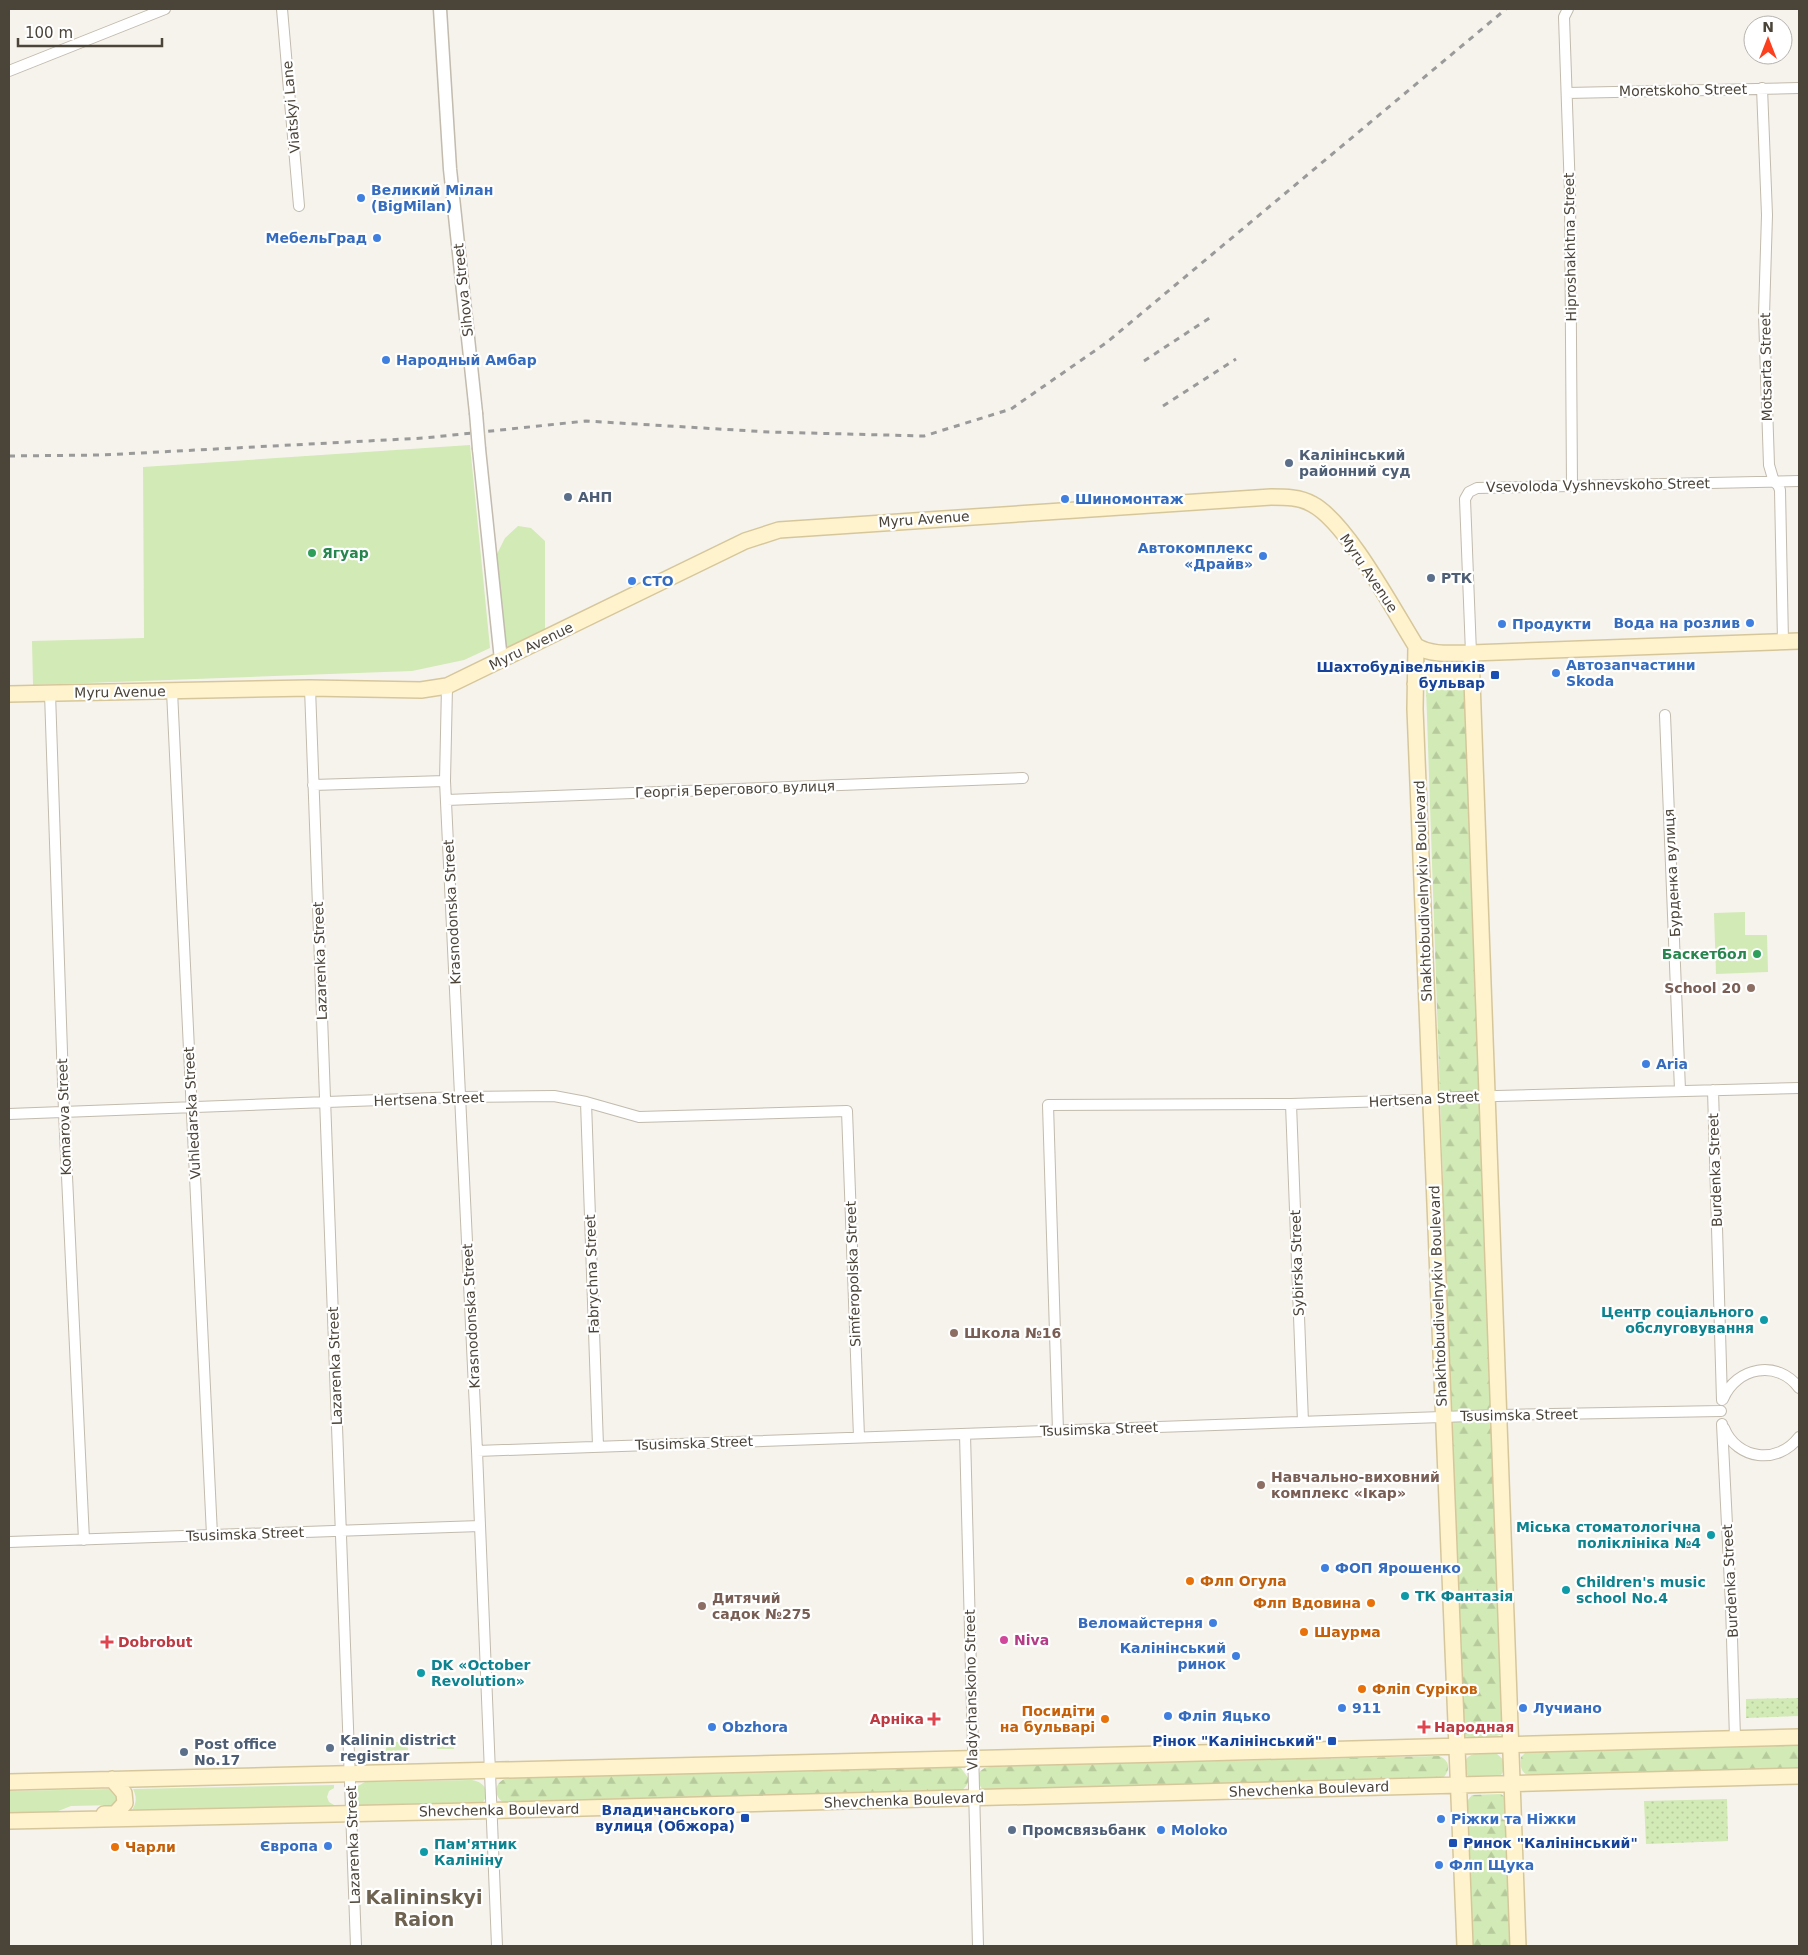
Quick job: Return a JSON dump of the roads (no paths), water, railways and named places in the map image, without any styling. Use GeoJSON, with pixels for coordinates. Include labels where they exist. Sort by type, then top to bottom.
{"type":"FeatureCollection","features":[{"type":"Feature","properties":{"kind":"main road","name":"Myru Avenue"},"geometry":{"type":"LineString","coordinates":[[9,694],[310,688],[421,690],[447,686],[745,541],[779,530],[1271,497],[1293,498],[1313,504],[1329,517],[1352,543],[1416,646]]}},
{"type":"Feature","properties":{"kind":"main road"},"geometry":{"type":"LineString","coordinates":[[1416,646],[1432,653],[1471,653],[1799,641]]}},
{"type":"Feature","properties":{"kind":"main road","name":"Shakhtobudivelnykiv Boulevard"},"geometry":{"type":"LineString","coordinates":[[1416,646],[1431,1099],[1465,1946]]}},
{"type":"Feature","properties":{"kind":"main road"},"geometry":{"type":"LineString","coordinates":[[1471,653],[1518,1946]]}},
{"type":"Feature","properties":{"kind":"main road"},"geometry":{"type":"LineString","coordinates":[[1416,684],[1423,677],[1442,674],[1465,676],[1472,683]]}},
{"type":"Feature","properties":{"kind":"main road"},"geometry":{"type":"LineString","coordinates":[[9,1782],[973,1759],[1799,1736]]}},
{"type":"Feature","properties":{"kind":"main road","name":"Shevchenka Boulevard"},"geometry":{"type":"LineString","coordinates":[[9,1821],[492,1811],[1799,1776]]}},
{"type":"Feature","properties":{"kind":"main road"},"geometry":{"type":"LineString","coordinates":[[67,1820],[77,1815],[114,1814],[118,1812],[125,1804],[125,1798],[121,1789],[112,1779]]}},
{"type":"Feature","properties":{"kind":"street"},"geometry":{"type":"LineString","coordinates":[[9,70],[165,9]]}},
{"type":"Feature","properties":{"kind":"street","name":"Viatskyi Lane"},"geometry":{"type":"LineString","coordinates":[[282,9],[299,206]]}},
{"type":"Feature","properties":{"kind":"street","name":"Sihova Street"},"geometry":{"type":"LineString","coordinates":[[440,9],[450,168],[501,660]]}},
{"type":"Feature","properties":{"kind":"street","name":"Hiproshakhtna Street"},"geometry":{"type":"LineString","coordinates":[[1568,9],[1564,17],[1571,288],[1572,486]]}},
{"type":"Feature","properties":{"kind":"street","name":"Motsarta Street"},"geometry":{"type":"LineString","coordinates":[[1762,88],[1767,215],[1764,316],[1768,456],[1774,482],[1780,490],[1783,642]]}},
{"type":"Feature","properties":{"kind":"street","name":"Moretskoho Street"},"geometry":{"type":"LineString","coordinates":[[1567,93],[1799,88]]}},
{"type":"Feature","properties":{"kind":"street","name":"Vsevoloda Vyshnevskoho Street"},"geometry":{"type":"LineString","coordinates":[[1471,653],[1465,500],[1469,492],[1477,488],[1799,482]]}},
{"type":"Feature","properties":{"kind":"street","name":"Krasnodonska Street"},"geometry":{"type":"LineString","coordinates":[[447,686],[445,781],[477,1451],[497,1946]]}},
{"type":"Feature","properties":{"kind":"street","name":"Lazarenka Street"},"geometry":{"type":"LineString","coordinates":[[310,688],[356,1946]]}},
{"type":"Feature","properties":{"kind":"street","name":"Vuhledarska Street"},"geometry":{"type":"LineString","coordinates":[[172,691],[212,1535]]}},
{"type":"Feature","properties":{"kind":"street","name":"Komarova Street"},"geometry":{"type":"LineString","coordinates":[[50,693],[64,1112],[84,1540]]}},
{"type":"Feature","properties":{"kind":"street","name":"Бурденка вулиця"},"geometry":{"type":"LineString","coordinates":[[1664,715],[1680,1090]]}},
{"type":"Feature","properties":{"kind":"street","name":"Георгія Берегового вулиця"},"geometry":{"type":"LineString","coordinates":[[447,800],[1023,778]]}},
{"type":"Feature","properties":{"kind":"street"},"geometry":{"type":"LineString","coordinates":[[313,785],[445,781]]}},
{"type":"Feature","properties":{"kind":"street","name":"Hertsena Street"},"geometry":{"type":"LineString","coordinates":[[1058,1430],[1048,1105],[1291,1104],[1486,1096],[1799,1088]]}},
{"type":"Feature","properties":{"kind":"street","name":"Burdenka Street"},"geometry":{"type":"LineString","coordinates":[[1713,1090],[1721,1411],[1731,1605],[1735,1738]]}},
{"type":"Feature","properties":{"kind":"street","name":"Hertsena Street"},"geometry":{"type":"LineString","coordinates":[[9,1114],[325,1102],[554,1096],[586,1102],[639,1117],[847,1111]]}},
{"type":"Feature","properties":{"kind":"street","name":"Fabrychna Street"},"geometry":{"type":"LineString","coordinates":[[586,1102],[598,1446]]}},
{"type":"Feature","properties":{"kind":"street","name":"Sybirska Street"},"geometry":{"type":"LineString","coordinates":[[1291,1104],[1303,1422]]}},
{"type":"Feature","properties":{"kind":"street","name":"Simferopolska Street"},"geometry":{"type":"LineString","coordinates":[[847,1111],[859,1437]]}},
{"type":"Feature","properties":{"kind":"street"},"geometry":{"type":"LineString","coordinates":[[1722,1400],[1729,1387],[1738,1378],[1754,1371],[1773,1370],[1787,1376],[1799,1388]]}},
{"type":"Feature","properties":{"kind":"street","name":"Tsusimska Street"},"geometry":{"type":"LineString","coordinates":[[477,1451],[1499,1415],[1721,1411]]}},
{"type":"Feature","properties":{"kind":"street"},"geometry":{"type":"LineString","coordinates":[[1722,1424],[1731,1441],[1739,1448],[1752,1454],[1770,1456],[1783,1452],[1799,1437]]}},
{"type":"Feature","properties":{"kind":"street","name":"Vladychanskoho Street"},"geometry":{"type":"LineString","coordinates":[[965,1434],[978,1946]]}},
{"type":"Feature","properties":{"kind":"street","name":"Tsusimska Street"},"geometry":{"type":"LineString","coordinates":[[9,1542],[480,1526]]}},
{"type":"Feature","properties":{"kind":"railway"},"geometry":{"type":"LineString","coordinates":[[9,456],[102,455],[424,438],[586,421],[769,432],[924,436],[1011,409],[1106,343],[1506,9]]}},
{"type":"Feature","properties":{"kind":"railway"},"geometry":{"type":"LineString","coordinates":[[1144,361],[1211,317]]}},
{"type":"Feature","properties":{"kind":"railway"},"geometry":{"type":"LineString","coordinates":[[1163,406],[1236,359]]}},
{"type":"Feature","properties":{"kind":"place","name":"Великий Мілан (BigMilan)"},"geometry":{"type":"Point","coordinates":[361,198]}},
{"type":"Feature","properties":{"kind":"place","name":"МебельГрад"},"geometry":{"type":"Point","coordinates":[377,238]}},
{"type":"Feature","properties":{"kind":"place","name":"Народный Амбар"},"geometry":{"type":"Point","coordinates":[386,360]}},
{"type":"Feature","properties":{"kind":"place","name":"Калінінський районний суд"},"geometry":{"type":"Point","coordinates":[1289,463]}},
{"type":"Feature","properties":{"kind":"place","name":"АНП"},"geometry":{"type":"Point","coordinates":[568,497]}},
{"type":"Feature","properties":{"kind":"place","name":"Шиномонтаж"},"geometry":{"type":"Point","coordinates":[1065,499]}},
{"type":"Feature","properties":{"kind":"place","name":"Ягуар"},"geometry":{"type":"Point","coordinates":[312,553]}},
{"type":"Feature","properties":{"kind":"place","name":"Автокомплекс «Драйв»"},"geometry":{"type":"Point","coordinates":[1263,556]}},
{"type":"Feature","properties":{"kind":"place","name":"РТК"},"geometry":{"type":"Point","coordinates":[1431,578]}},
{"type":"Feature","properties":{"kind":"place","name":"СТО"},"geometry":{"type":"Point","coordinates":[632,581]}},
{"type":"Feature","properties":{"kind":"place","name":"Вода на розлив"},"geometry":{"type":"Point","coordinates":[1750,623]}},
{"type":"Feature","properties":{"kind":"place","name":"Продукти"},"geometry":{"type":"Point","coordinates":[1502,624]}},
{"type":"Feature","properties":{"kind":"place","name":"Автозапчастини Skoda"},"geometry":{"type":"Point","coordinates":[1556,673]}},
{"type":"Feature","properties":{"kind":"place","name":"Шахтобудівельників бульвар"},"geometry":{"type":"Point","coordinates":[1495,675]}},
{"type":"Feature","properties":{"kind":"place","name":"Баскетбол"},"geometry":{"type":"Point","coordinates":[1757,954]}},
{"type":"Feature","properties":{"kind":"place","name":"School 20"},"geometry":{"type":"Point","coordinates":[1751,988]}},
{"type":"Feature","properties":{"kind":"place","name":"Aria"},"geometry":{"type":"Point","coordinates":[1646,1064]}},
{"type":"Feature","properties":{"kind":"place","name":"Центр соціального обслуговування"},"geometry":{"type":"Point","coordinates":[1764,1320]}},
{"type":"Feature","properties":{"kind":"place","name":"Школа №16"},"geometry":{"type":"Point","coordinates":[954,1333]}},
{"type":"Feature","properties":{"kind":"place","name":"Навчально-виховний комплекс «Ікар»"},"geometry":{"type":"Point","coordinates":[1261,1485]}},
{"type":"Feature","properties":{"kind":"place","name":"Міська стоматологічна поліклініка №4"},"geometry":{"type":"Point","coordinates":[1711,1535]}},
{"type":"Feature","properties":{"kind":"place","name":"ФОП Ярошенко"},"geometry":{"type":"Point","coordinates":[1325,1568]}},
{"type":"Feature","properties":{"kind":"place","name":"Флп Огула"},"geometry":{"type":"Point","coordinates":[1190,1581]}},
{"type":"Feature","properties":{"kind":"place","name":"Children's music school No.4"},"geometry":{"type":"Point","coordinates":[1566,1590]}},
{"type":"Feature","properties":{"kind":"place","name":"ТК Фантазія"},"geometry":{"type":"Point","coordinates":[1405,1596]}},
{"type":"Feature","properties":{"kind":"place","name":"Флп Вдовина"},"geometry":{"type":"Point","coordinates":[1371,1603]}},
{"type":"Feature","properties":{"kind":"place","name":"Дитячий садок №275"},"geometry":{"type":"Point","coordinates":[702,1606]}},
{"type":"Feature","properties":{"kind":"place","name":"Веломайстерня"},"geometry":{"type":"Point","coordinates":[1213,1623]}},
{"type":"Feature","properties":{"kind":"place","name":"Шаурма"},"geometry":{"type":"Point","coordinates":[1304,1632]}},
{"type":"Feature","properties":{"kind":"place","name":"Niva"},"geometry":{"type":"Point","coordinates":[1004,1640]}},
{"type":"Feature","properties":{"kind":"place","name":"Dobrobut"},"geometry":{"type":"Point","coordinates":[107,1642]}},
{"type":"Feature","properties":{"kind":"place","name":"Калінінський ринок"},"geometry":{"type":"Point","coordinates":[1236,1656]}},
{"type":"Feature","properties":{"kind":"place","name":"DK «October Revolution»"},"geometry":{"type":"Point","coordinates":[421,1673]}},
{"type":"Feature","properties":{"kind":"place","name":"Фліп Суріков"},"geometry":{"type":"Point","coordinates":[1362,1689]}},
{"type":"Feature","properties":{"kind":"place","name":"911"},"geometry":{"type":"Point","coordinates":[1342,1708]}},
{"type":"Feature","properties":{"kind":"place","name":"Лучиано"},"geometry":{"type":"Point","coordinates":[1523,1708]}},
{"type":"Feature","properties":{"kind":"place","name":"Фліп Яцько"},"geometry":{"type":"Point","coordinates":[1168,1716]}},
{"type":"Feature","properties":{"kind":"place","name":"Арніка"},"geometry":{"type":"Point","coordinates":[934,1719]}},
{"type":"Feature","properties":{"kind":"place","name":"Посидіти на бульварі"},"geometry":{"type":"Point","coordinates":[1105,1719]}},
{"type":"Feature","properties":{"kind":"place","name":"Obzhora"},"geometry":{"type":"Point","coordinates":[712,1727]}},
{"type":"Feature","properties":{"kind":"place","name":"Народная"},"geometry":{"type":"Point","coordinates":[1424,1727]}},
{"type":"Feature","properties":{"kind":"place","name":"Рінок \"Калінінський\""},"geometry":{"type":"Point","coordinates":[1332,1741]}},
{"type":"Feature","properties":{"kind":"place","name":"Kalinin district registrar"},"geometry":{"type":"Point","coordinates":[330,1748]}},
{"type":"Feature","properties":{"kind":"place","name":"Post office No.17"},"geometry":{"type":"Point","coordinates":[184,1752]}},
{"type":"Feature","properties":{"kind":"place","name":"Владичанського вулиця (Обжора)"},"geometry":{"type":"Point","coordinates":[745,1818]}},
{"type":"Feature","properties":{"kind":"place","name":"Ріжки та Ніжки"},"geometry":{"type":"Point","coordinates":[1441,1819]}},
{"type":"Feature","properties":{"kind":"place","name":"Промсвязьбанк"},"geometry":{"type":"Point","coordinates":[1012,1830]}},
{"type":"Feature","properties":{"kind":"place","name":"Moloko"},"geometry":{"type":"Point","coordinates":[1161,1830]}},
{"type":"Feature","properties":{"kind":"place","name":"Ринок \"Калінінський\""},"geometry":{"type":"Point","coordinates":[1453,1843]}},
{"type":"Feature","properties":{"kind":"place","name":"Європа"},"geometry":{"type":"Point","coordinates":[328,1846]}},
{"type":"Feature","properties":{"kind":"place","name":"Чарли"},"geometry":{"type":"Point","coordinates":[115,1847]}},
{"type":"Feature","properties":{"kind":"place","name":"Пам'ятник Калініну"},"geometry":{"type":"Point","coordinates":[424,1852]}},
{"type":"Feature","properties":{"kind":"place","name":"Флп Щука"},"geometry":{"type":"Point","coordinates":[1439,1865]}},
{"type":"Feature","properties":{"kind":"district","name":"Kalininskyi Raion"},"geometry":{"type":"Point","coordinates":[424,1908]}}]}
